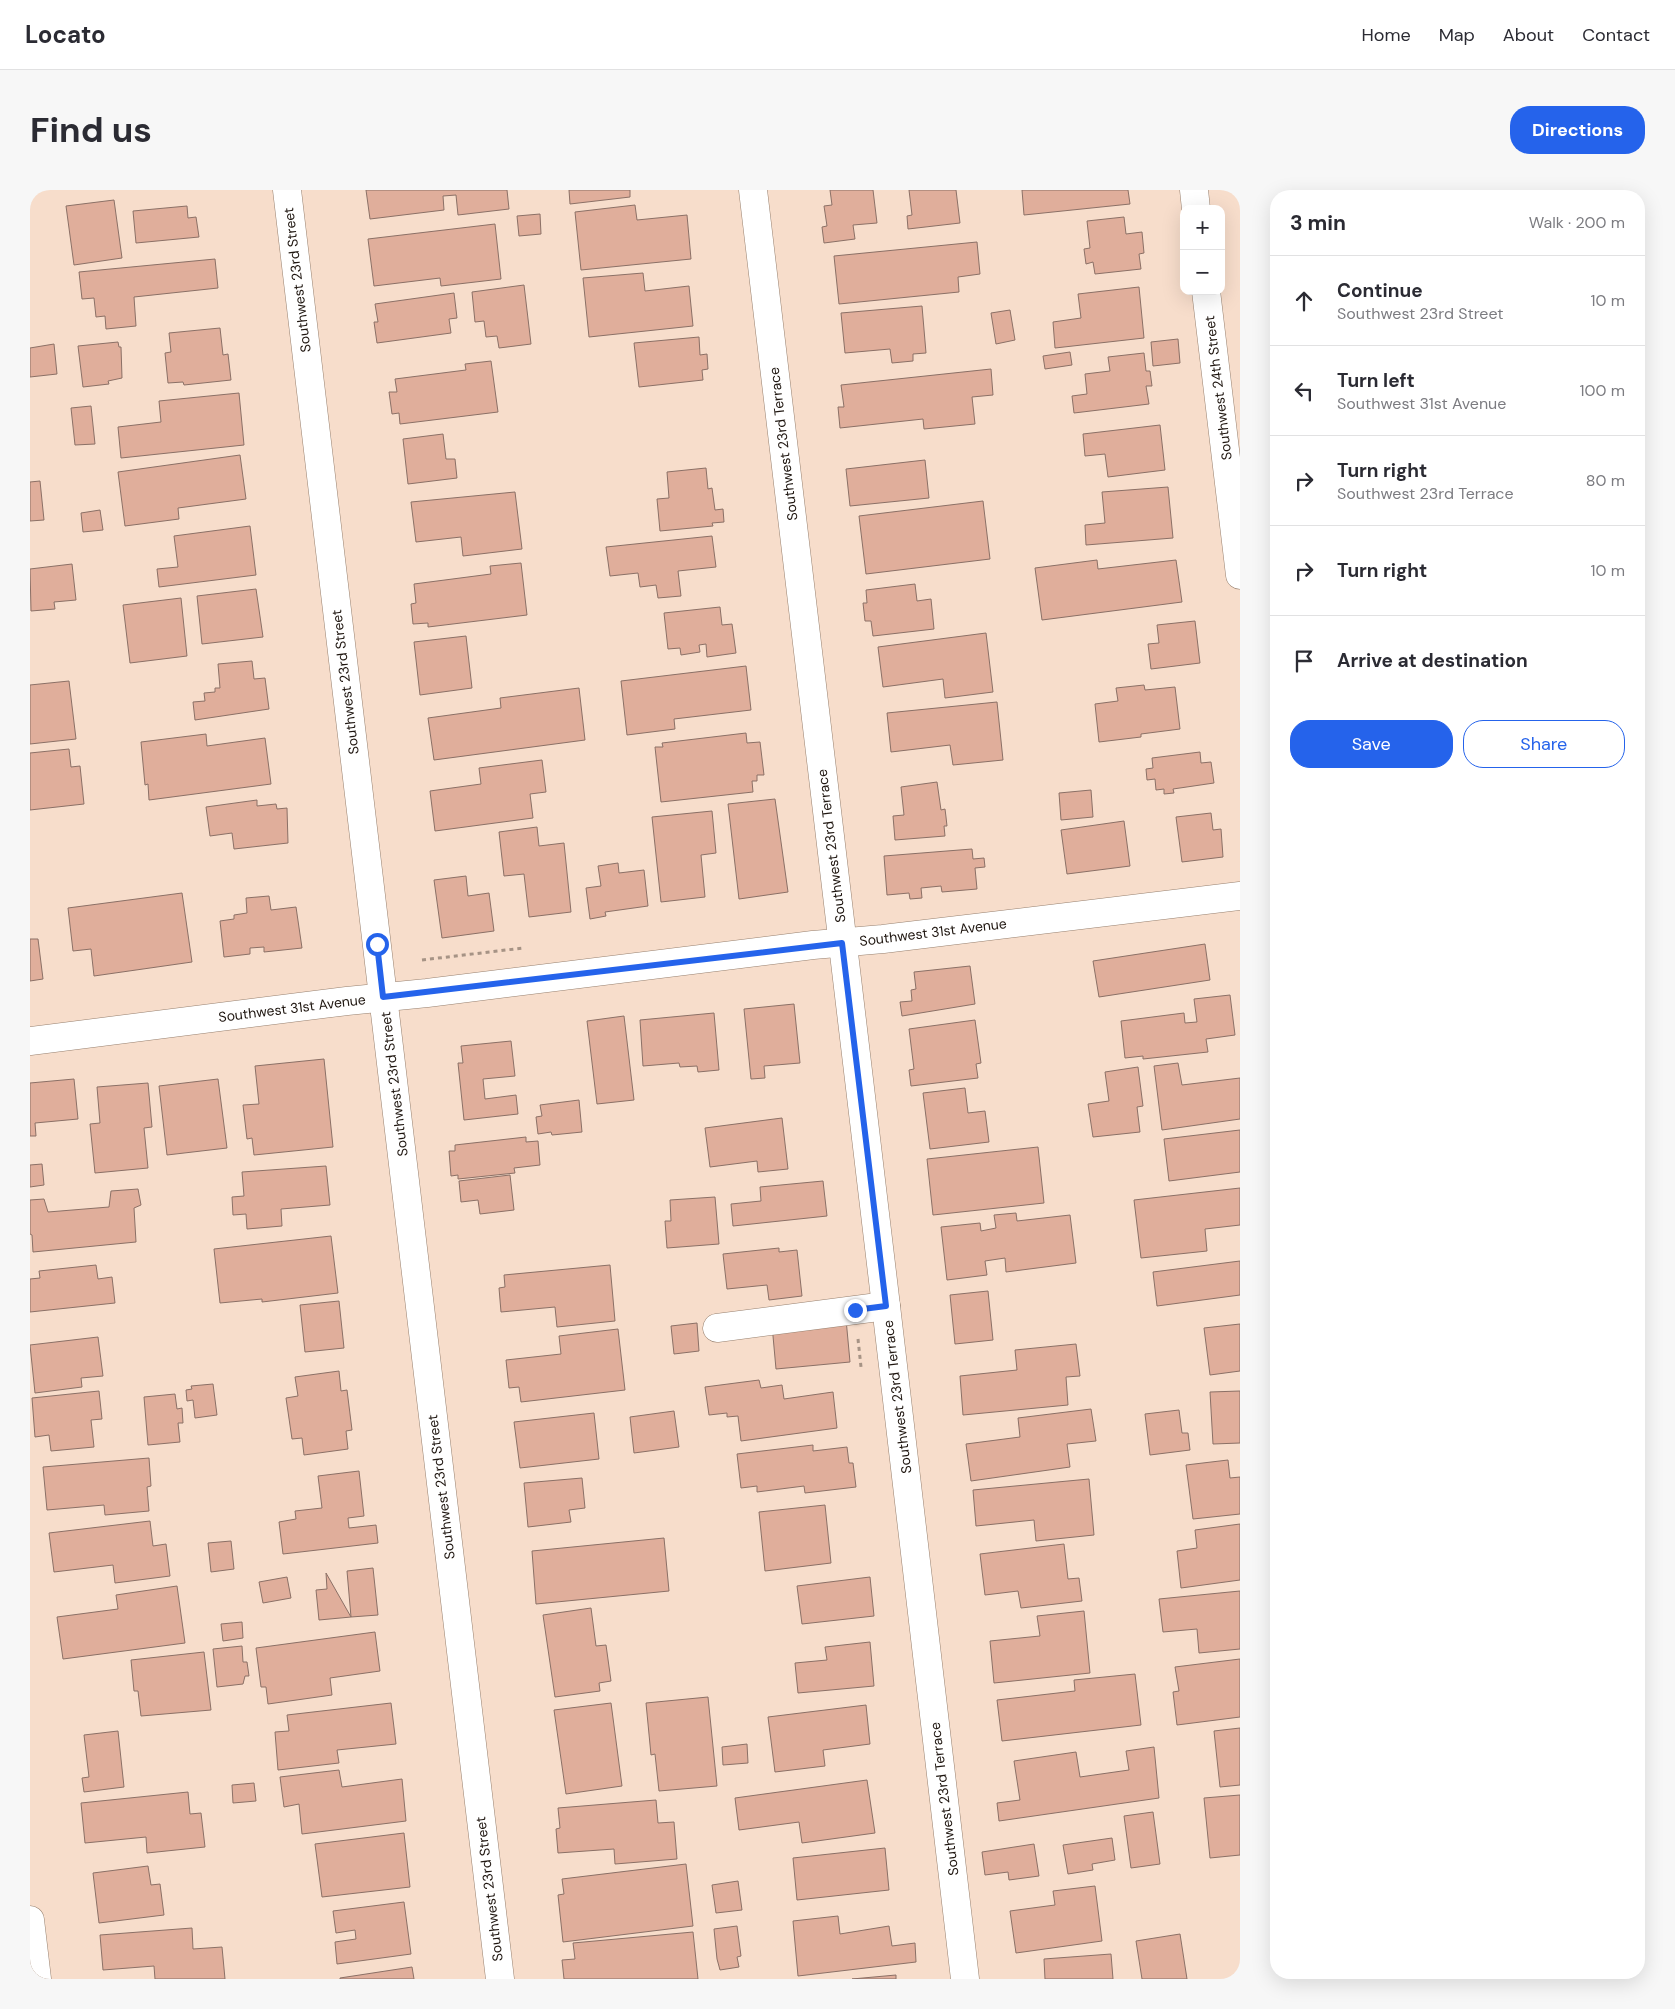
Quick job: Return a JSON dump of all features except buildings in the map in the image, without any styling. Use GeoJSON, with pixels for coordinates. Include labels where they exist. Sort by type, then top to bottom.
{"type":"FeatureCollection","features":[{"type":"Feature","properties":{"kind":"street","name":"Southwest 23rd Street"},"geometry":{"type":"LineString","coordinates":[[287,190],[500,1979]]}},
{"type":"Feature","properties":{"kind":"street","name":"Southwest 23rd Terrace"},"geometry":{"type":"LineString","coordinates":[[753,190],[965,1979]]}},
{"type":"Feature","properties":{"kind":"street"},"geometry":{"type":"LineString","coordinates":[[1194,190],[1196,205]]}},
{"type":"Feature","properties":{"kind":"street","name":"Southwest 24th Street"},"geometry":{"type":"LineString","coordinates":[[1206,295],[1240,575]]}},
{"type":"Feature","properties":{"kind":"street","name":"Southwest 31st Avenue"},"geometry":{"type":"LineString","coordinates":[[30,1041],[383,997],[1240,896]]}},
{"type":"Feature","properties":{"kind":"street"},"geometry":{"type":"LineString","coordinates":[[717,1328],[886,1306]]}},
{"type":"Feature","properties":{"kind":"street"},"geometry":{"type":"LineString","coordinates":[[30,1920],[37,1979]]}},
{"type":"Feature","properties":{"kind":"path"},"geometry":{"type":"LineString","coordinates":[[422,960],[523,948]]}},
{"type":"Feature","properties":{"kind":"path"},"geometry":{"type":"LineString","coordinates":[[858,1338],[861,1367]]}},
{"type":"Feature","properties":{"kind":"route"},"geometry":{"type":"LineString","coordinates":[[377,944],[383,997],[842,943],[886,1306],[855,1310]]}}]}
